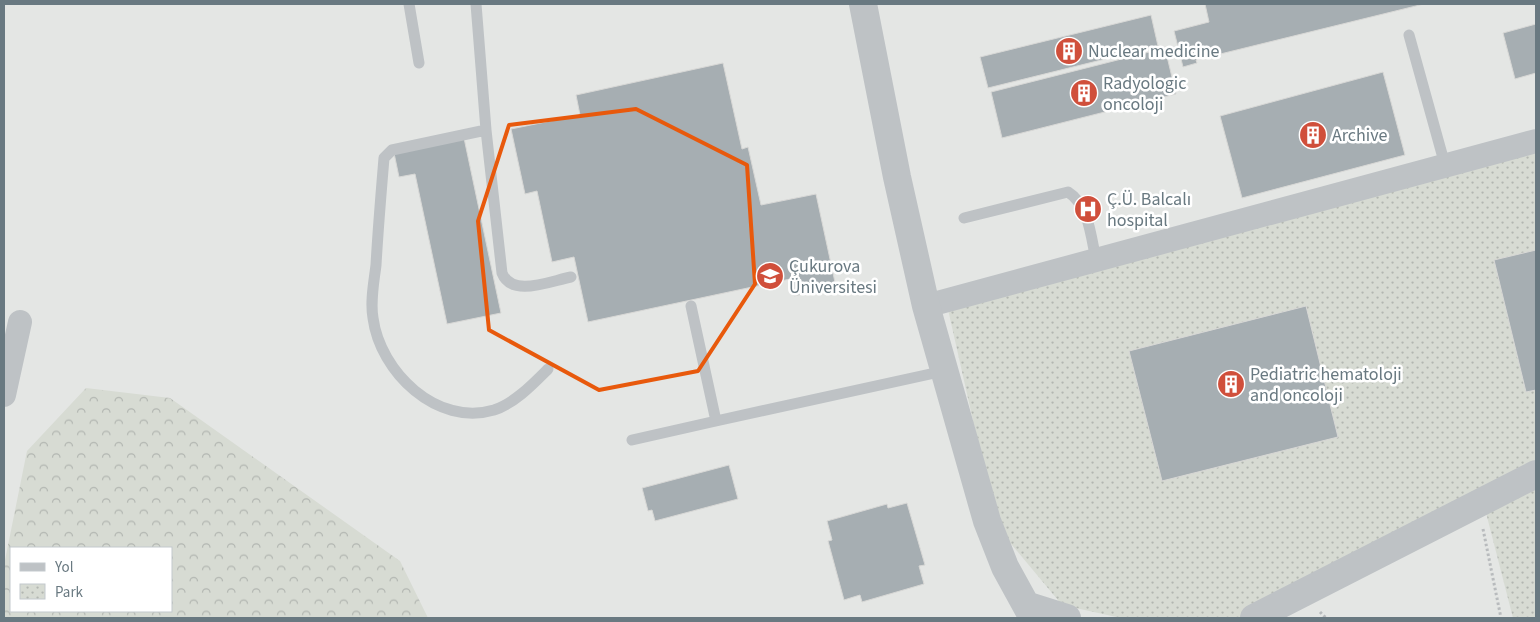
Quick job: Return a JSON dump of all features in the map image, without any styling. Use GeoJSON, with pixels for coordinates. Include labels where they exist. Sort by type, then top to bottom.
{"type":"FeatureCollection","features":[{"type":"Feature","properties":{"kind":"street"},"geometry":{"type":"LineString","coordinates":[[863,4],[897,177],[926,306],[987,521],[1005,567],[1050,615]]}},
{"type":"Feature","properties":{"kind":"street"},"geometry":{"type":"LineString","coordinates":[[926,306],[1536,141]]}},
{"type":"Feature","properties":{"kind":"street"},"geometry":{"type":"LineString","coordinates":[[4,395],[20,322]]}},
{"type":"Feature","properties":{"kind":"street"},"geometry":{"type":"LineString","coordinates":[[1254,618],[1536,474]]}},
{"type":"Feature","properties":{"kind":"lane"},"geometry":{"type":"LineString","coordinates":[[409,4],[419,64]]}},
{"type":"Feature","properties":{"kind":"lane"},"geometry":{"type":"LineString","coordinates":[[476,4],[486,130],[502,273],[506,282],[512,286],[526,286],[571,277]]}},
{"type":"Feature","properties":{"kind":"lane"},"geometry":{"type":"LineString","coordinates":[[1409,35],[1445,165]]}},
{"type":"Feature","properties":{"kind":"lane"},"geometry":{"type":"LineString","coordinates":[[486,130],[392,150],[384,158],[373,318],[384,355],[412,388],[428,401],[455,412],[474,414],[495,410],[521,394],[548,369]]}},
{"type":"Feature","properties":{"kind":"lane"},"geometry":{"type":"LineString","coordinates":[[964,218],[1068,192],[1077,198],[1084,210],[1096,260]]}},
{"type":"Feature","properties":{"kind":"lane"},"geometry":{"type":"LineString","coordinates":[[691,306],[716,421]]}},
{"type":"Feature","properties":{"kind":"lane"},"geometry":{"type":"LineString","coordinates":[[632,440],[944,371]]}},
{"type":"Feature","properties":{"kind":"path"},"geometry":{"type":"LineString","coordinates":[[1478,504],[1501,618]]}},
{"type":"Feature","properties":{"kind":"highlighted area"},"geometry":{"type":"Polygon","coordinates":[[[636,109],[747,165],[755,284],[698,371],[599,390],[489,330],[478,221],[509,125],[636,109]]]}},
{"type":"Feature","properties":{"kind":"shaded area","name":"Çukurova Üniversitesi"},"geometry":{"type":"Polygon","coordinates":[[[4,4],[1536,4],[1536,618],[4,618],[4,4]]]}},
{"type":"Feature","properties":{"kind":"green space"},"geometry":{"type":"Polygon","coordinates":[[[1536,144],[1536,471],[1253,616],[1238,618],[1121,618],[1062,605],[997,527],[947,305],[1536,144]]]}},
{"type":"Feature","properties":{"kind":"green space"},"geometry":{"type":"Polygon","coordinates":[[[86,388],[170,398],[400,561],[428,618],[4,618],[4,565],[27,451],[86,388]]]}},
{"type":"Feature","properties":{"kind":"green space"},"geometry":{"type":"Polygon","coordinates":[[[1536,479],[1536,618],[1513,618],[1484,505],[1536,479]]]}},
{"type":"Feature","properties":{"kind":"building"},"geometry":{"type":"Polygon","coordinates":[[[1205,4],[1424,4],[1196,60],[1197,63],[1183,67],[1174,31],[1209,22],[1205,4]]]}},
{"type":"Feature","properties":{"kind":"building","name":"Nuclear medicine"},"geometry":{"type":"Polygon","coordinates":[[[1151,15],[1158,46],[988,88],[980,57],[1151,15]]]}},
{"type":"Feature","properties":{"kind":"building"},"geometry":{"type":"Polygon","coordinates":[[[1536,24],[1536,73],[1515,79],[1503,33],[1536,24]]]}},
{"type":"Feature","properties":{"kind":"building","name":"Radyologic oncoloji"},"geometry":{"type":"Polygon","coordinates":[[[1165,48],[1176,94],[1002,138],[991,92],[1165,48]]]}},
{"type":"Feature","properties":{"kind":"building"},"geometry":{"type":"Polygon","coordinates":[[[723,63],[742,149],[748,147],[761,205],[816,194],[836,287],[794,296],[790,279],[588,322],[574,257],[552,262],[537,191],[525,194],[511,129],[580,115],[576,95],[723,63]]]}},
{"type":"Feature","properties":{"kind":"building","name":"Archive"},"geometry":{"type":"Polygon","coordinates":[[[1383,72],[1405,155],[1242,198],[1220,116],[1383,72]]]}},
{"type":"Feature","properties":{"kind":"building"},"geometry":{"type":"Polygon","coordinates":[[[464,138],[501,313],[447,324],[415,174],[399,177],[394,153],[464,138]]]}},
{"type":"Feature","properties":{"kind":"building"},"geometry":{"type":"Polygon","coordinates":[[[1536,250],[1536,390],[1526,392],[1494,260],[1536,250]]]}},
{"type":"Feature","properties":{"kind":"building","name":"Pediatric hematoloji and oncoloji"},"geometry":{"type":"Polygon","coordinates":[[[1306,306],[1338,437],[1162,481],[1129,351],[1306,306]]]}},
{"type":"Feature","properties":{"kind":"building"},"geometry":{"type":"Polygon","coordinates":[[[729,465],[738,499],[655,521],[652,510],[648,511],[642,488],[729,465]]]}},
{"type":"Feature","properties":{"kind":"building"},"geometry":{"type":"Polygon","coordinates":[[[907,503],[925,565],[919,566],[924,584],[862,602],[860,595],[844,600],[828,541],[832,540],[827,521],[887,504],[888,508],[907,503]]]}},
{"type":"Feature","properties":{"kind":"place","name":"Nuclear medicine"},"geometry":{"type":"Point","coordinates":[1069,51]}},
{"type":"Feature","properties":{"kind":"place","name":"Radyologic oncoloji"},"geometry":{"type":"Point","coordinates":[1084,93]}},
{"type":"Feature","properties":{"kind":"place","name":"Archive"},"geometry":{"type":"Point","coordinates":[1313,135]}},
{"type":"Feature","properties":{"kind":"place","name":"Ç.Ü. Balcalı hospital"},"geometry":{"type":"Point","coordinates":[1088,209]}},
{"type":"Feature","properties":{"kind":"place","name":"Çukurova Üniversitesi"},"geometry":{"type":"Point","coordinates":[770,276]}},
{"type":"Feature","properties":{"kind":"place","name":"Pediatric hematoloji and oncoloji"},"geometry":{"type":"Point","coordinates":[1231,384]}}]}
